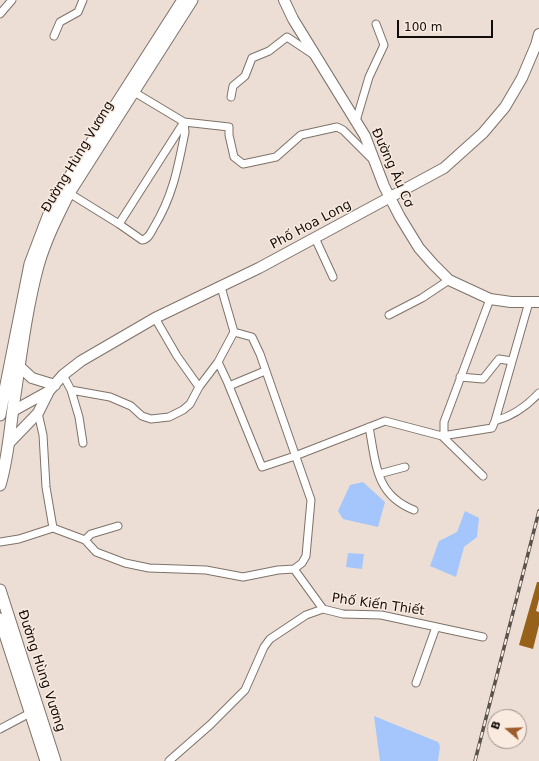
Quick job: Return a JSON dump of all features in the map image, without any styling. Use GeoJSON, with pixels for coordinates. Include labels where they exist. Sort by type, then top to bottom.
{"type":"FeatureCollection","features":[{"type":"Feature","properties":{"kind":"main road","name":"Đường Hùng Vương"},"geometry":{"type":"LineString","coordinates":[[0,415],[3,388],[30,264],[49,214],[62,189],[183,0]]}},
{"type":"Feature","properties":{"kind":"main road","name":"Đường Hùng Vương"},"geometry":{"type":"LineString","coordinates":[[0,485],[10,442],[20,367],[38,266],[56,218],[69,193],[192,0]]}},
{"type":"Feature","properties":{"kind":"main road"},"geometry":{"type":"LineString","coordinates":[[0,419],[13,411]]}},
{"type":"Feature","properties":{"kind":"main road"},"geometry":{"type":"LineString","coordinates":[[0,449],[10,442]]}},
{"type":"Feature","properties":{"kind":"main road","name":"Đường Hùng Vương"},"geometry":{"type":"LineString","coordinates":[[0,590],[55,761]]}},
{"type":"Feature","properties":{"kind":"main road","name":"Đường Hùng Vương"},"geometry":{"type":"LineString","coordinates":[[0,619],[46,761]]}},
{"type":"Feature","properties":{"kind":"street"},"geometry":{"type":"LineString","coordinates":[[0,14],[12,0]]}},
{"type":"Feature","properties":{"kind":"street"},"geometry":{"type":"LineString","coordinates":[[54,36],[60,22],[78,12],[83,0]]}},
{"type":"Feature","properties":{"kind":"street","name":"Đường Âu Cơ"},"geometry":{"type":"LineString","coordinates":[[284,0],[365,136],[389,198],[420,248],[449,280],[490,299],[511,302],[534,302]]}},
{"type":"Feature","properties":{"kind":"street"},"geometry":{"type":"LineString","coordinates":[[356,121],[369,77],[384,45],[376,24]]}},
{"type":"Feature","properties":{"kind":"street","name":"Phố Hoa Long"},"geometry":{"type":"LineString","coordinates":[[10,442],[38,413],[52,388],[63,375],[81,361],[155,318],[221,287],[444,168],[483,133],[505,107],[522,78],[539,34]]}},
{"type":"Feature","properties":{"kind":"street"},"geometry":{"type":"LineString","coordinates":[[232,97],[233,86],[245,76],[252,58],[269,51],[287,37],[318,58]]}},
{"type":"Feature","properties":{"kind":"street"},"geometry":{"type":"LineString","coordinates":[[134,92],[184,122],[229,127],[229,135],[234,157],[243,164],[276,157],[301,135],[337,127],[343,130],[375,162]]}},
{"type":"Feature","properties":{"kind":"street"},"geometry":{"type":"LineString","coordinates":[[69,193],[142,240],[148,238],[172,192],[185,132],[184,122]]}},
{"type":"Feature","properties":{"kind":"street"},"geometry":{"type":"LineString","coordinates":[[119,224],[184,122]]}},
{"type":"Feature","properties":{"kind":"street"},"geometry":{"type":"LineString","coordinates":[[315,238],[333,277]]}},
{"type":"Feature","properties":{"kind":"street"},"geometry":{"type":"LineString","coordinates":[[388,315],[422,298],[449,280]]}},
{"type":"Feature","properties":{"kind":"street"},"geometry":{"type":"LineString","coordinates":[[71,390],[110,397],[131,406],[142,416],[161,419],[183,410],[190,404],[199,387],[218,362],[234,332],[221,287]]}},
{"type":"Feature","properties":{"kind":"street"},"geometry":{"type":"LineString","coordinates":[[443,436],[444,425],[460,377],[490,299]]}},
{"type":"Feature","properties":{"kind":"street"},"geometry":{"type":"LineString","coordinates":[[218,362],[260,465],[264,467],[381,421],[389,421],[443,436],[492,428],[496,421],[512,362],[534,302]]}},
{"type":"Feature","properties":{"kind":"street"},"geometry":{"type":"LineString","coordinates":[[155,318],[177,356],[199,387]]}},
{"type":"Feature","properties":{"kind":"street"},"geometry":{"type":"LineString","coordinates":[[0,542],[19,539],[53,528],[85,540],[96,552],[149,568],[206,570],[243,577],[278,570],[294,569],[302,563],[306,556],[311,504],[260,354],[252,337],[234,332]]}},
{"type":"Feature","properties":{"kind":"street"},"geometry":{"type":"LineString","coordinates":[[460,377],[483,379],[499,359],[512,362]]}},
{"type":"Feature","properties":{"kind":"street"},"geometry":{"type":"LineString","coordinates":[[20,367],[32,378],[52,388]]}},
{"type":"Feature","properties":{"kind":"street"},"geometry":{"type":"LineString","coordinates":[[229,386],[265,371]]}},
{"type":"Feature","properties":{"kind":"street"},"geometry":{"type":"LineString","coordinates":[[63,375],[71,390],[83,443]]}},
{"type":"Feature","properties":{"kind":"street","name":"Phố Hoa Long"},"geometry":{"type":"LineString","coordinates":[[13,411],[52,388]]}},
{"type":"Feature","properties":{"kind":"street"},"geometry":{"type":"LineString","coordinates":[[496,421],[519,411],[528,405],[539,393]]}},
{"type":"Feature","properties":{"kind":"street"},"geometry":{"type":"LineString","coordinates":[[38,413],[43,435],[46,487],[53,528]]}},
{"type":"Feature","properties":{"kind":"street"},"geometry":{"type":"LineString","coordinates":[[369,427],[379,474],[386,490],[398,503],[414,510]]}},
{"type":"Feature","properties":{"kind":"street"},"geometry":{"type":"LineString","coordinates":[[443,436],[483,476]]}},
{"type":"Feature","properties":{"kind":"street"},"geometry":{"type":"LineString","coordinates":[[379,474],[405,467]]}},
{"type":"Feature","properties":{"kind":"street"},"geometry":{"type":"LineString","coordinates":[[85,540],[90,535],[118,526]]}},
{"type":"Feature","properties":{"kind":"street"},"geometry":{"type":"LineString","coordinates":[[294,569],[323,609]]}},
{"type":"Feature","properties":{"kind":"street","name":"Phố Kiến Thiết"},"geometry":{"type":"LineString","coordinates":[[168,761],[210,725],[244,690],[264,647],[270,639],[306,615],[323,609],[343,614],[382,615],[483,637]]}},
{"type":"Feature","properties":{"kind":"street"},"geometry":{"type":"LineString","coordinates":[[416,683],[436,627]]}},
{"type":"Feature","properties":{"kind":"street"},"geometry":{"type":"LineString","coordinates":[[0,729],[30,713]]}},
{"type":"Feature","properties":{"kind":"water"},"geometry":{"type":"Polygon","coordinates":[[[363,482],[385,502],[378,527],[343,519],[338,511],[350,485],[363,482]]]}},
{"type":"Feature","properties":{"kind":"water"},"geometry":{"type":"Polygon","coordinates":[[[465,511],[479,518],[477,537],[464,547],[456,577],[430,566],[439,541],[457,532],[465,511]]]}},
{"type":"Feature","properties":{"kind":"water"},"geometry":{"type":"Polygon","coordinates":[[[348,553],[364,554],[362,569],[346,567],[348,553]]]}},
{"type":"Feature","properties":{"kind":"water"},"geometry":{"type":"Polygon","coordinates":[[[374,716],[438,742],[440,746],[438,761],[380,761],[374,716]]]}},
{"type":"Feature","properties":{"kind":"building"},"geometry":{"type":"Polygon","coordinates":[[[537,582],[539,582],[539,599],[536,611],[539,612],[539,625],[533,649],[519,645],[537,582]]]}},
{"type":"Feature","properties":{"kind":"railway"},"geometry":{"type":"LineString","coordinates":[[475,761],[539,511]]}}]}
